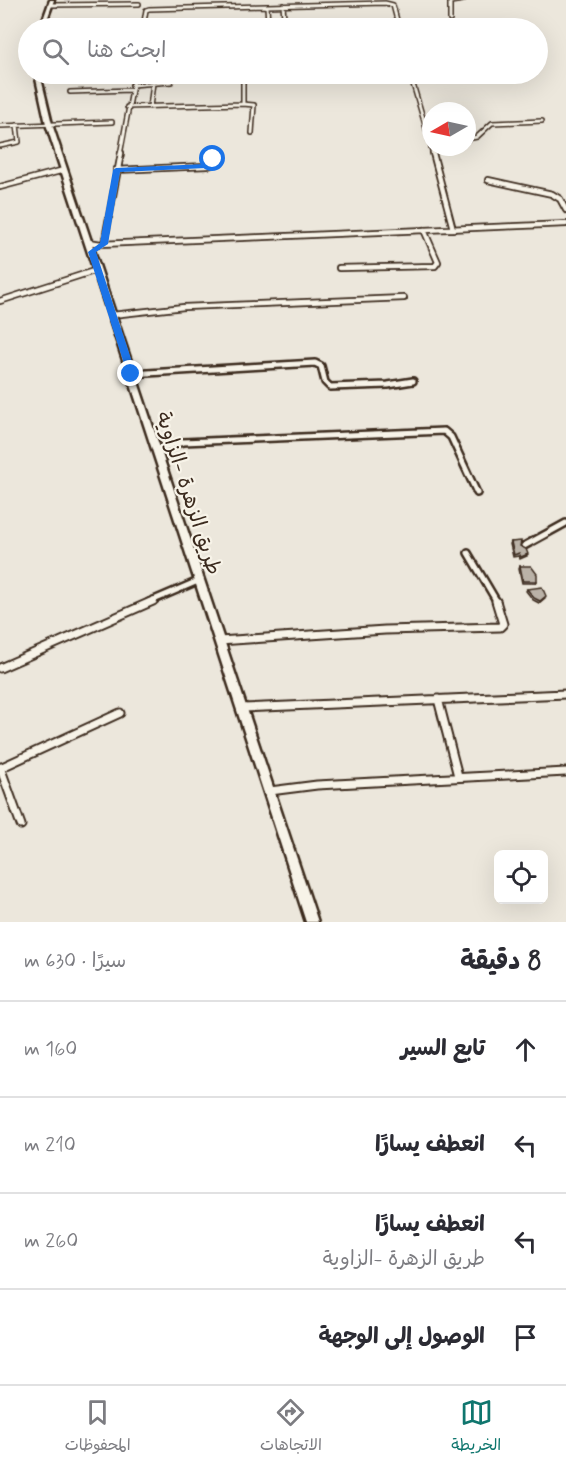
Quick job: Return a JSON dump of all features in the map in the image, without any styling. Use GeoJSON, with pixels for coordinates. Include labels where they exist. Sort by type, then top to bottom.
{"type":"FeatureCollection","features":[{"type":"Feature","properties":{"kind":"main road"},"geometry":{"type":"LineString","coordinates":[[46,18],[51,3]]}},
{"type":"Feature","properties":{"kind":"main road","name":"طريق الزهرة -الزاوية"},"geometry":{"type":"LineString","coordinates":[[39,84],[48,122],[312,922]]}},
{"type":"Feature","properties":{"kind":"street"},"geometry":{"type":"LineString","coordinates":[[450,18],[450,2],[463,0]]}},
{"type":"Feature","properties":{"kind":"street"},"geometry":{"type":"LineString","coordinates":[[51,3],[139,4]]}},
{"type":"Feature","properties":{"kind":"street"},"geometry":{"type":"LineString","coordinates":[[145,18],[146,10],[149,9],[389,3],[393,4],[396,18]]}},
{"type":"Feature","properties":{"kind":"street"},"geometry":{"type":"LineString","coordinates":[[283,5],[284,18]]}},
{"type":"Feature","properties":{"kind":"street"},"geometry":{"type":"LineString","coordinates":[[267,6],[268,18]]}},
{"type":"Feature","properties":{"kind":"street"},"geometry":{"type":"LineString","coordinates":[[92,252],[102,244],[133,84]]}},
{"type":"Feature","properties":{"kind":"street"},"geometry":{"type":"LineString","coordinates":[[70,92],[132,88],[149,84]]}},
{"type":"Feature","properties":{"kind":"street"},"geometry":{"type":"LineString","coordinates":[[150,106],[153,84]]}},
{"type":"Feature","properties":{"kind":"street"},"geometry":{"type":"LineString","coordinates":[[243,84],[243,104]]}},
{"type":"Feature","properties":{"kind":"street"},"geometry":{"type":"LineString","coordinates":[[414,84],[422,108]]}},
{"type":"Feature","properties":{"kind":"street"},"geometry":{"type":"LineString","coordinates":[[128,107],[254,105],[252,133]]}},
{"type":"Feature","properties":{"kind":"street"},"geometry":{"type":"LineString","coordinates":[[476,137],[492,123],[542,120]]}},
{"type":"Feature","properties":{"kind":"street"},"geometry":{"type":"LineString","coordinates":[[0,126],[48,122],[112,122]]}},
{"type":"Feature","properties":{"kind":"street"},"geometry":{"type":"LineString","coordinates":[[0,146],[19,142],[17,125]]}},
{"type":"Feature","properties":{"kind":"street"},"geometry":{"type":"LineString","coordinates":[[434,156],[453,229]]}},
{"type":"Feature","properties":{"kind":"street"},"geometry":{"type":"LineString","coordinates":[[116,170],[207,166],[211,165],[213,159]]}},
{"type":"Feature","properties":{"kind":"street"},"geometry":{"type":"LineString","coordinates":[[0,187],[64,170]]}},
{"type":"Feature","properties":{"kind":"street"},"geometry":{"type":"LineString","coordinates":[[488,180],[552,194],[560,199],[566,210]]}},
{"type":"Feature","properties":{"kind":"street"},"geometry":{"type":"LineString","coordinates":[[89,242],[102,244],[566,224]]}},
{"type":"Feature","properties":{"kind":"street"},"geometry":{"type":"LineString","coordinates":[[339,268],[435,266],[438,262],[424,230]]}},
{"type":"Feature","properties":{"kind":"street"},"geometry":{"type":"LineString","coordinates":[[0,301],[97,270]]}},
{"type":"Feature","properties":{"kind":"street"},"geometry":{"type":"LineString","coordinates":[[112,315],[184,307],[404,298]]}},
{"type":"Feature","properties":{"kind":"street"},"geometry":{"type":"LineString","coordinates":[[131,374],[315,363],[321,366],[326,385],[330,387],[388,385],[413,381]]}},
{"type":"Feature","properties":{"kind":"street"},"geometry":{"type":"LineString","coordinates":[[157,450],[183,442],[444,431],[451,437],[477,493]]}},
{"type":"Feature","properties":{"kind":"street"},"geometry":{"type":"LineString","coordinates":[[524,546],[566,523]]}},
{"type":"Feature","properties":{"kind":"street"},"geometry":{"type":"LineString","coordinates":[[219,640],[385,630],[500,627],[503,619],[493,592],[468,554]]}},
{"type":"Feature","properties":{"kind":"street"},"geometry":{"type":"LineString","coordinates":[[0,668],[198,581]]}},
{"type":"Feature","properties":{"kind":"street"},"geometry":{"type":"LineString","coordinates":[[243,708],[566,694]]}},
{"type":"Feature","properties":{"kind":"street"},"geometry":{"type":"LineString","coordinates":[[438,699],[458,776]]}},
{"type":"Feature","properties":{"kind":"street"},"geometry":{"type":"LineString","coordinates":[[21,825],[0,767],[120,713]]}},
{"type":"Feature","properties":{"kind":"street"},"geometry":{"type":"LineString","coordinates":[[270,791],[317,784],[566,772]]}},
{"type":"Feature","properties":{"kind":"building"},"geometry":{"type":"Polygon","coordinates":[[[521,541],[520,546],[526,549],[528,554],[521,557],[519,553],[514,555],[511,542],[521,541]]]}},
{"type":"Feature","properties":{"kind":"building"},"geometry":{"type":"Polygon","coordinates":[[[520,566],[531,566],[537,574],[537,581],[523,581],[520,566]]]}},
{"type":"Feature","properties":{"kind":"building"},"geometry":{"type":"Polygon","coordinates":[[[542,587],[546,596],[540,601],[534,598],[527,589],[542,587]]]}},
{"type":"Feature","properties":{"kind":"route"},"geometry":{"type":"LineString","coordinates":[[131,374],[92,252],[104,244],[116,170],[207,166],[211,165],[213,159]]}}]}
